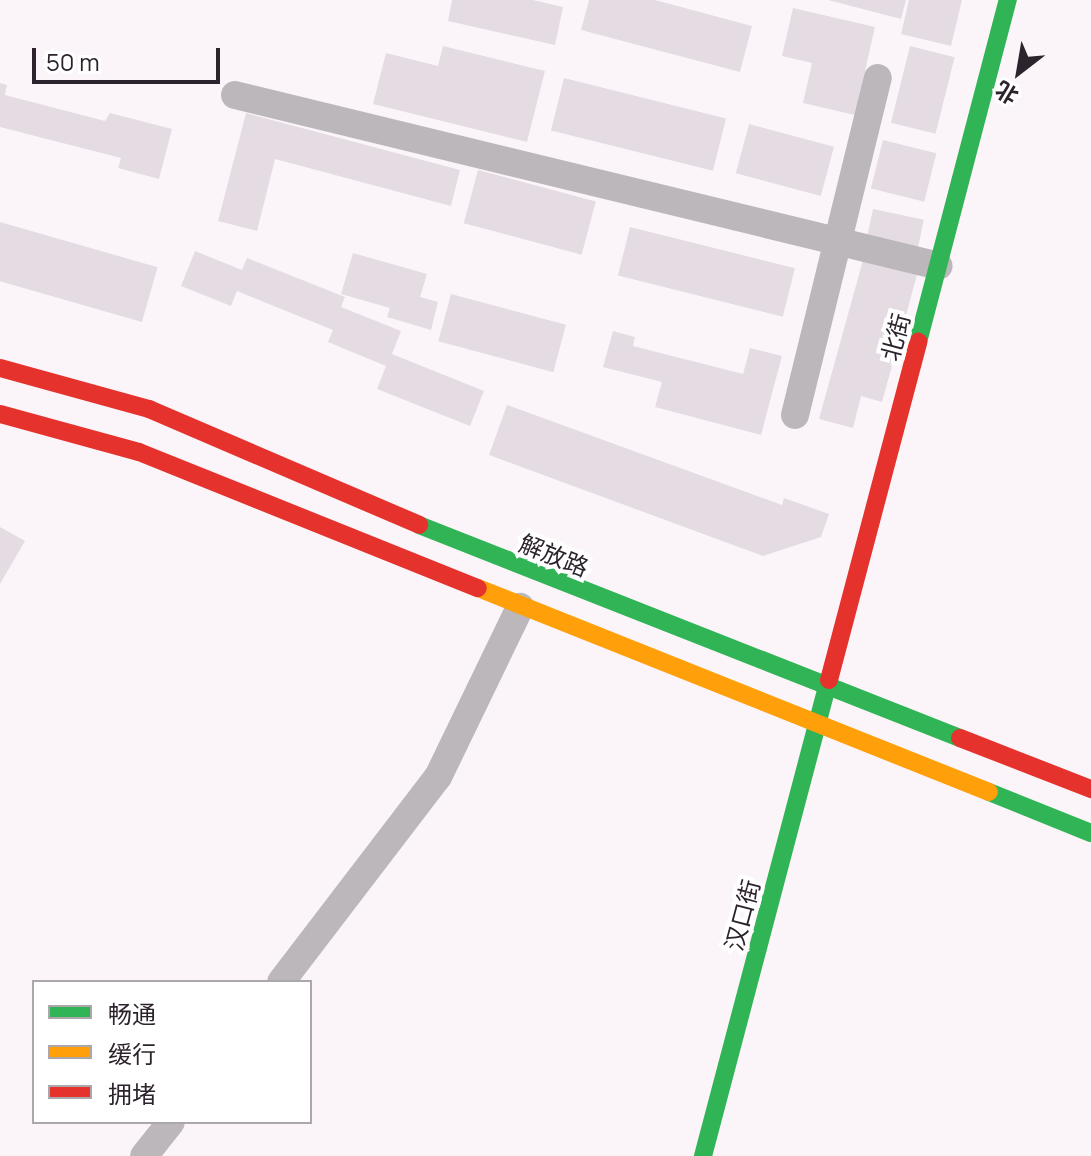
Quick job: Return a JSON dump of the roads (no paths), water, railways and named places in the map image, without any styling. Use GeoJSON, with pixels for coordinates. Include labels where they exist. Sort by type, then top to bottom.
{"type":"FeatureCollection","features":[{"type":"Feature","properties":{"kind":"main road","name":"北街"},"geometry":{"type":"LineString","coordinates":[[829,686],[1008,0]]}},
{"type":"Feature","properties":{"kind":"main road","name":"解放路"},"geometry":{"type":"LineString","coordinates":[[0,368],[149,409],[536,575],[1091,789]]}},
{"type":"Feature","properties":{"kind":"main road"},"geometry":{"type":"LineString","coordinates":[[0,414],[139,452],[1091,833]]}},
{"type":"Feature","properties":{"kind":"main road","name":"汉口街"},"geometry":{"type":"LineString","coordinates":[[703,1156],[829,686]]}},
{"type":"Feature","properties":{"kind":"street"},"geometry":{"type":"LineString","coordinates":[[795,415],[878,78]]}},
{"type":"Feature","properties":{"kind":"street"},"geometry":{"type":"LineString","coordinates":[[235,95],[939,266]]}},
{"type":"Feature","properties":{"kind":"street"},"geometry":{"type":"LineString","coordinates":[[283,980],[438,777],[520,607]]}},
{"type":"Feature","properties":{"kind":"street"},"geometry":{"type":"LineString","coordinates":[[144,1156],[169,1124]]}}]}
